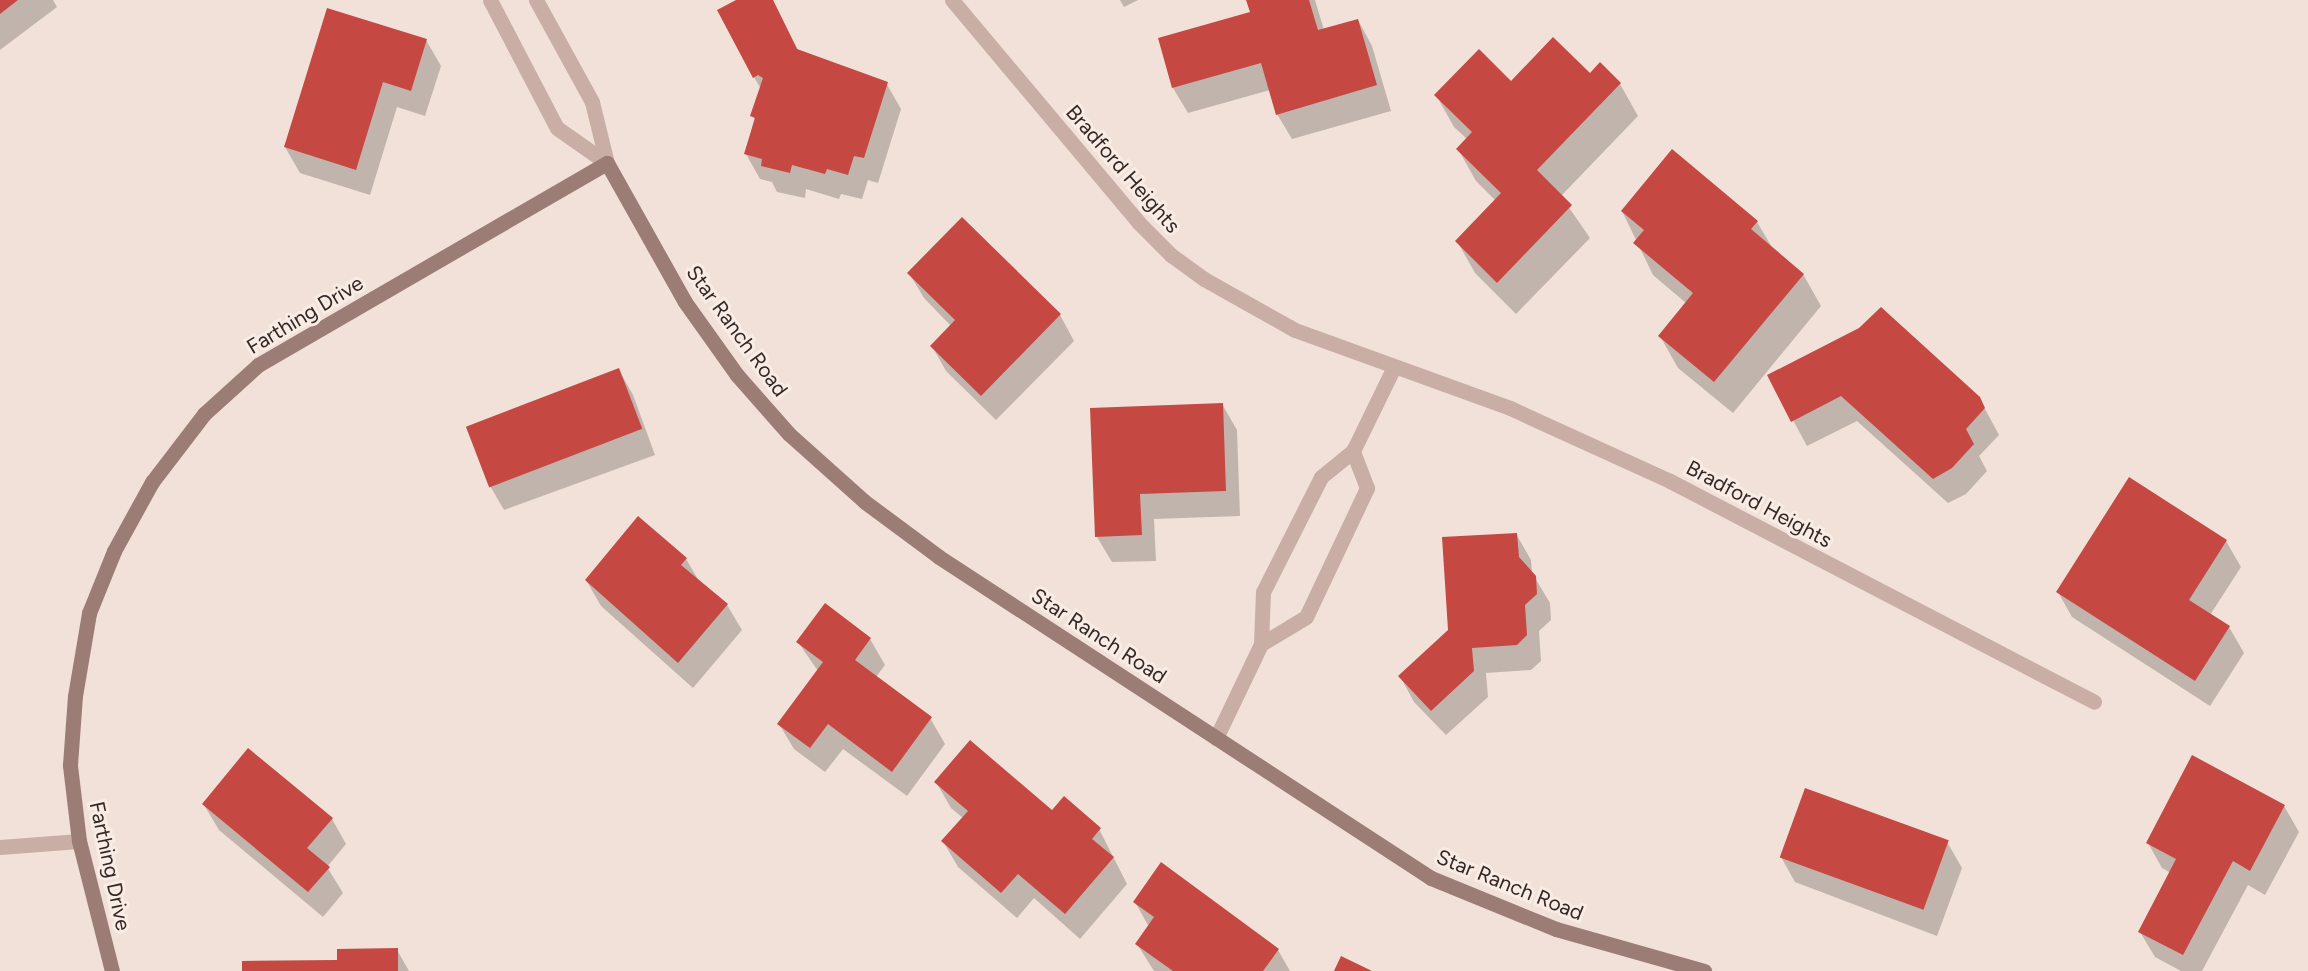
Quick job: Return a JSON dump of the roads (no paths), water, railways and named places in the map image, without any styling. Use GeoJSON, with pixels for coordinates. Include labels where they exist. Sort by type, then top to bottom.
{"type":"FeatureCollection","features":[{"type":"Feature","properties":{"kind":"street"},"geometry":{"type":"LineString","coordinates":[[490,0],[557,128],[607,163]]}},
{"type":"Feature","properties":{"kind":"street"},"geometry":{"type":"LineString","coordinates":[[536,0],[592,102],[607,163]]}},
{"type":"Feature","properties":{"kind":"street","name":"Bradford Heights"},"geometry":{"type":"LineString","coordinates":[[952,0],[1138,222],[1171,255],[1204,279],[1295,330],[1510,408],[1670,481],[2094,702]]}},
{"type":"Feature","properties":{"kind":"street","name":"Star Ranch Road"},"geometry":{"type":"LineString","coordinates":[[607,163],[685,302],[737,375],[789,434],[865,502],[939,556],[1431,878],[1556,929],[1704,971]]}},
{"type":"Feature","properties":{"kind":"street","name":"Farthing Drive"},"geometry":{"type":"LineString","coordinates":[[112,971],[79,841],[70,765],[75,696],[89,612],[114,550],[152,482],[204,414],[258,365],[607,163]]}},
{"type":"Feature","properties":{"kind":"street"},"geometry":{"type":"LineString","coordinates":[[1216,738],[1261,644],[1263,592],[1321,477],[1353,451],[1394,367]]}},
{"type":"Feature","properties":{"kind":"street"},"geometry":{"type":"LineString","coordinates":[[1261,644],[1306,617],[1367,488],[1353,451]]}},
{"type":"Feature","properties":{"kind":"street"},"geometry":{"type":"LineString","coordinates":[[0,847],[79,841]]}}]}
